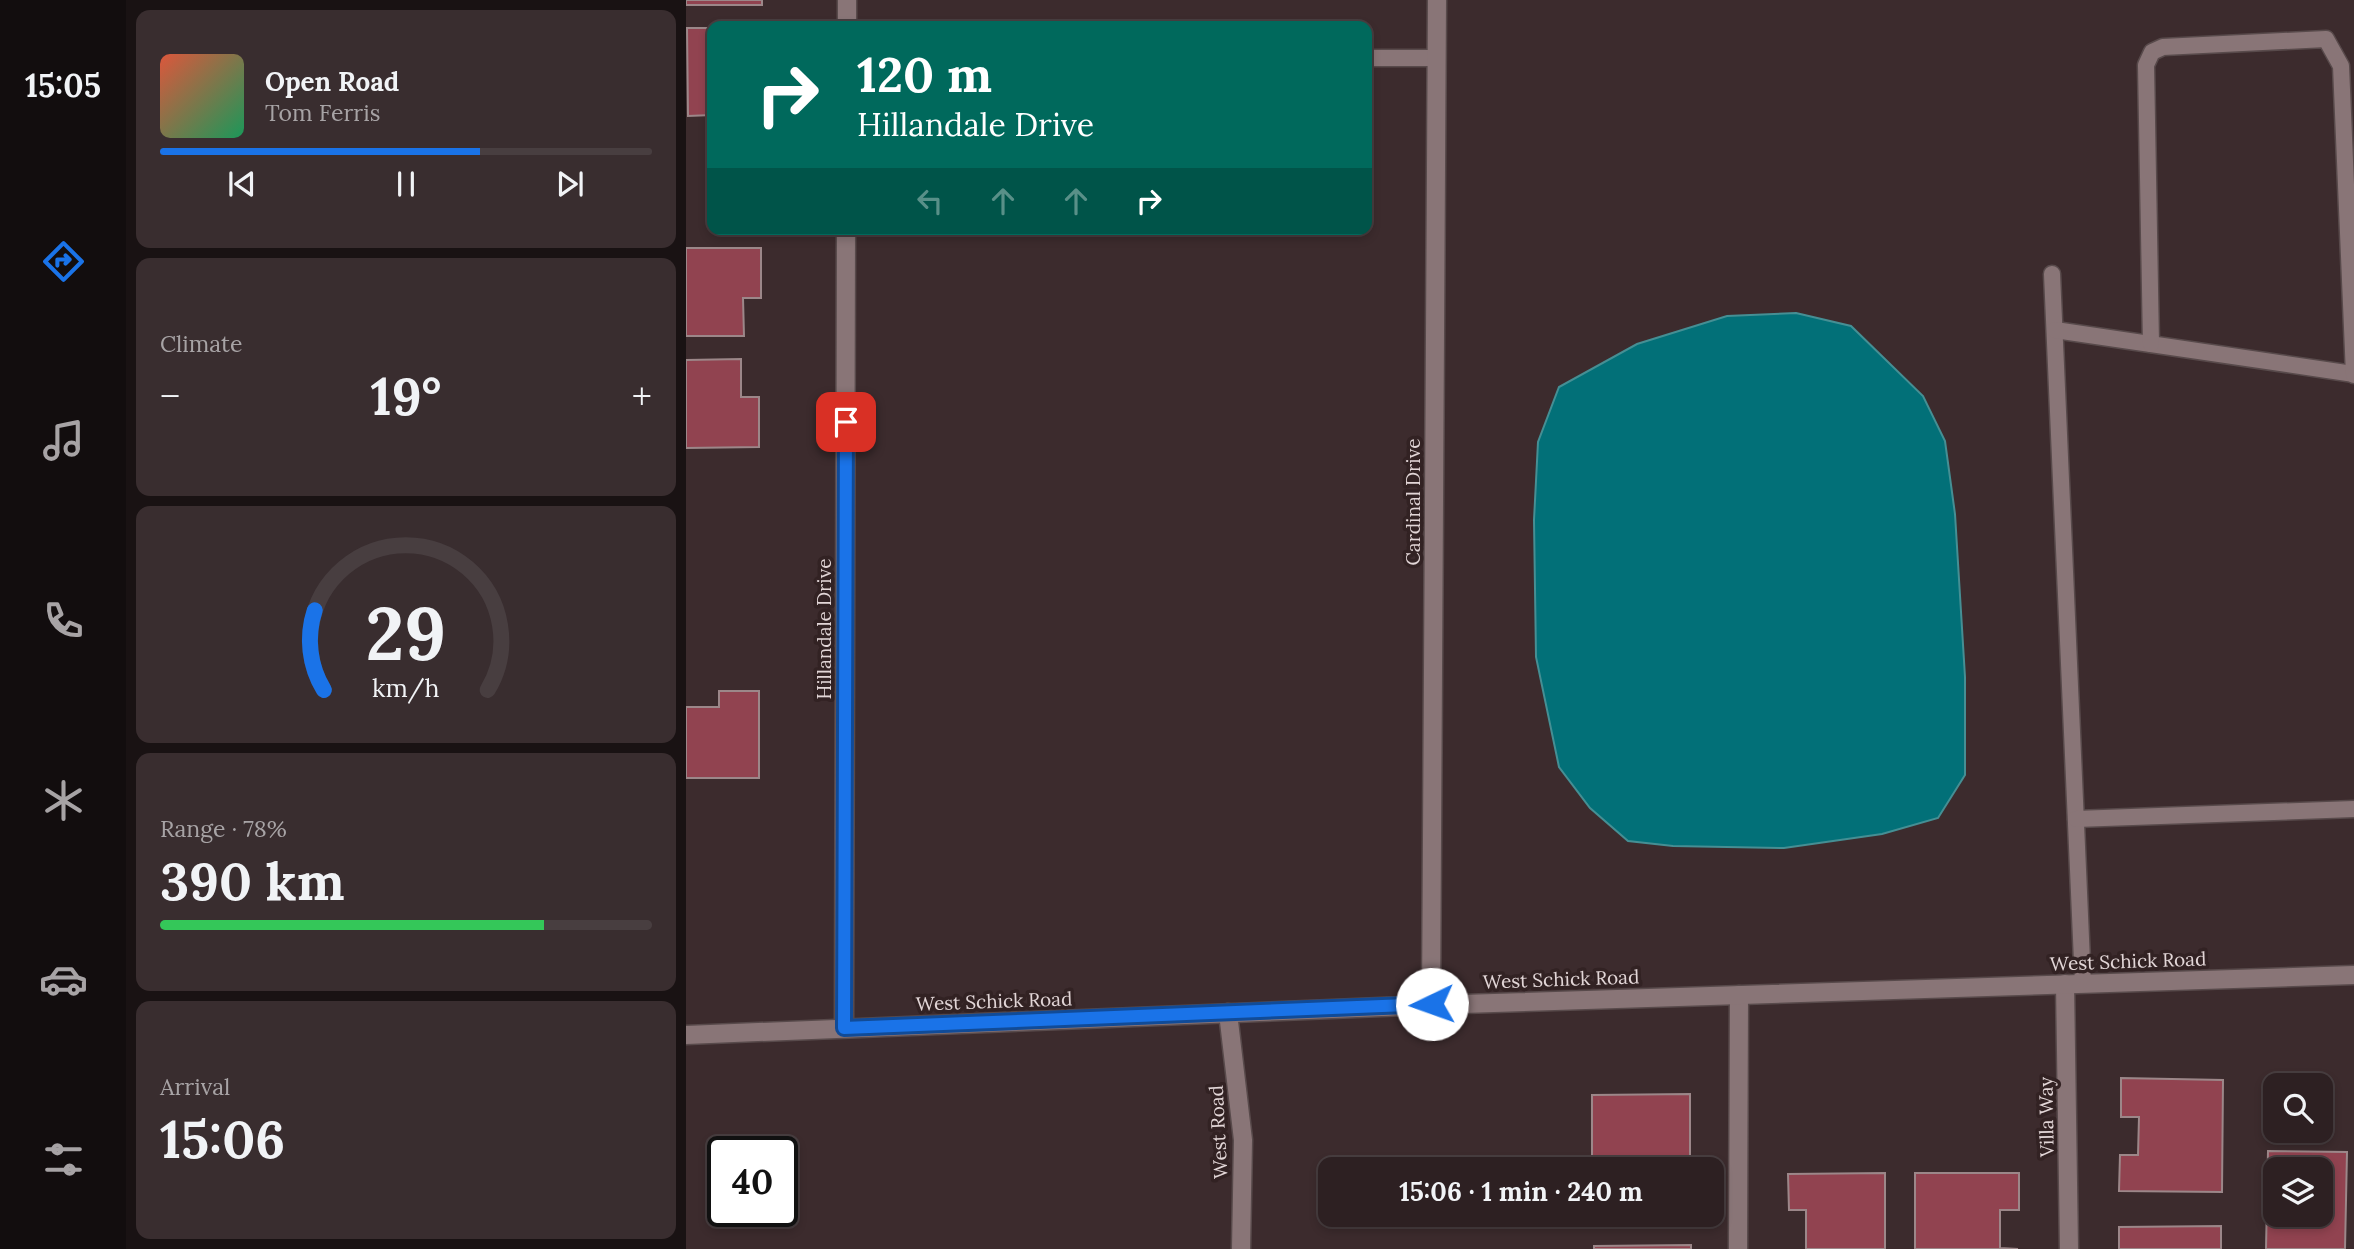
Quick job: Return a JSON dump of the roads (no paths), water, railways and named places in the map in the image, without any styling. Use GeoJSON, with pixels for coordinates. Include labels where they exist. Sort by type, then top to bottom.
{"type":"FeatureCollection","features":[{"type":"Feature","properties":{"kind":"street"},"geometry":{"type":"LineString","coordinates":[[847,0],[847,21]]}},
{"type":"Feature","properties":{"kind":"street","name":"Cardinal Drive"},"geometry":{"type":"LineString","coordinates":[[1432,1004],[1437,0]]}},
{"type":"Feature","properties":{"kind":"street","name":"Hillandale Drive"},"geometry":{"type":"LineString","coordinates":[[844,1028],[846,235]]}},
{"type":"Feature","properties":{"kind":"street","name":"West Schick Road"},"geometry":{"type":"LineString","coordinates":[[686,1035],[1432,1004],[2354,975]]}},
{"type":"Feature","properties":{"kind":"street","name":"Villa Way"},"geometry":{"type":"LineString","coordinates":[[2069,1249],[2074,984]]}},
{"type":"Feature","properties":{"kind":"street"},"geometry":{"type":"LineString","coordinates":[[1738,1249],[1739,995]]}},
{"type":"Feature","properties":{"kind":"street","name":"West Road"},"geometry":{"type":"LineString","coordinates":[[1228,1013],[1243,1140],[1241,1249]]}},
{"type":"Feature","properties":{"kind":"lane"},"geometry":{"type":"LineString","coordinates":[[2055,330],[2354,374],[2341,66],[2326,39],[2163,47],[2152,52],[2146,65],[2151,344]]}},
{"type":"Feature","properties":{"kind":"lane"},"geometry":{"type":"LineString","coordinates":[[1372,58],[1436,58]]}},
{"type":"Feature","properties":{"kind":"lane"},"geometry":{"type":"LineString","coordinates":[[2052,274],[2076,819],[2074,984]]}},
{"type":"Feature","properties":{"kind":"lane"},"geometry":{"type":"LineString","coordinates":[[2076,819],[2354,808]]}},
{"type":"Feature","properties":{"kind":"water"},"geometry":{"type":"Polygon","coordinates":[[[1796,313],[1851,326],[1923,396],[1945,441],[1955,514],[1965,677],[1965,775],[1938,818],[1882,834],[1784,848],[1673,846],[1628,841],[1590,808],[1559,767],[1536,657],[1534,520],[1538,442],[1559,387],[1637,344],[1727,316],[1796,313]]]}}]}
